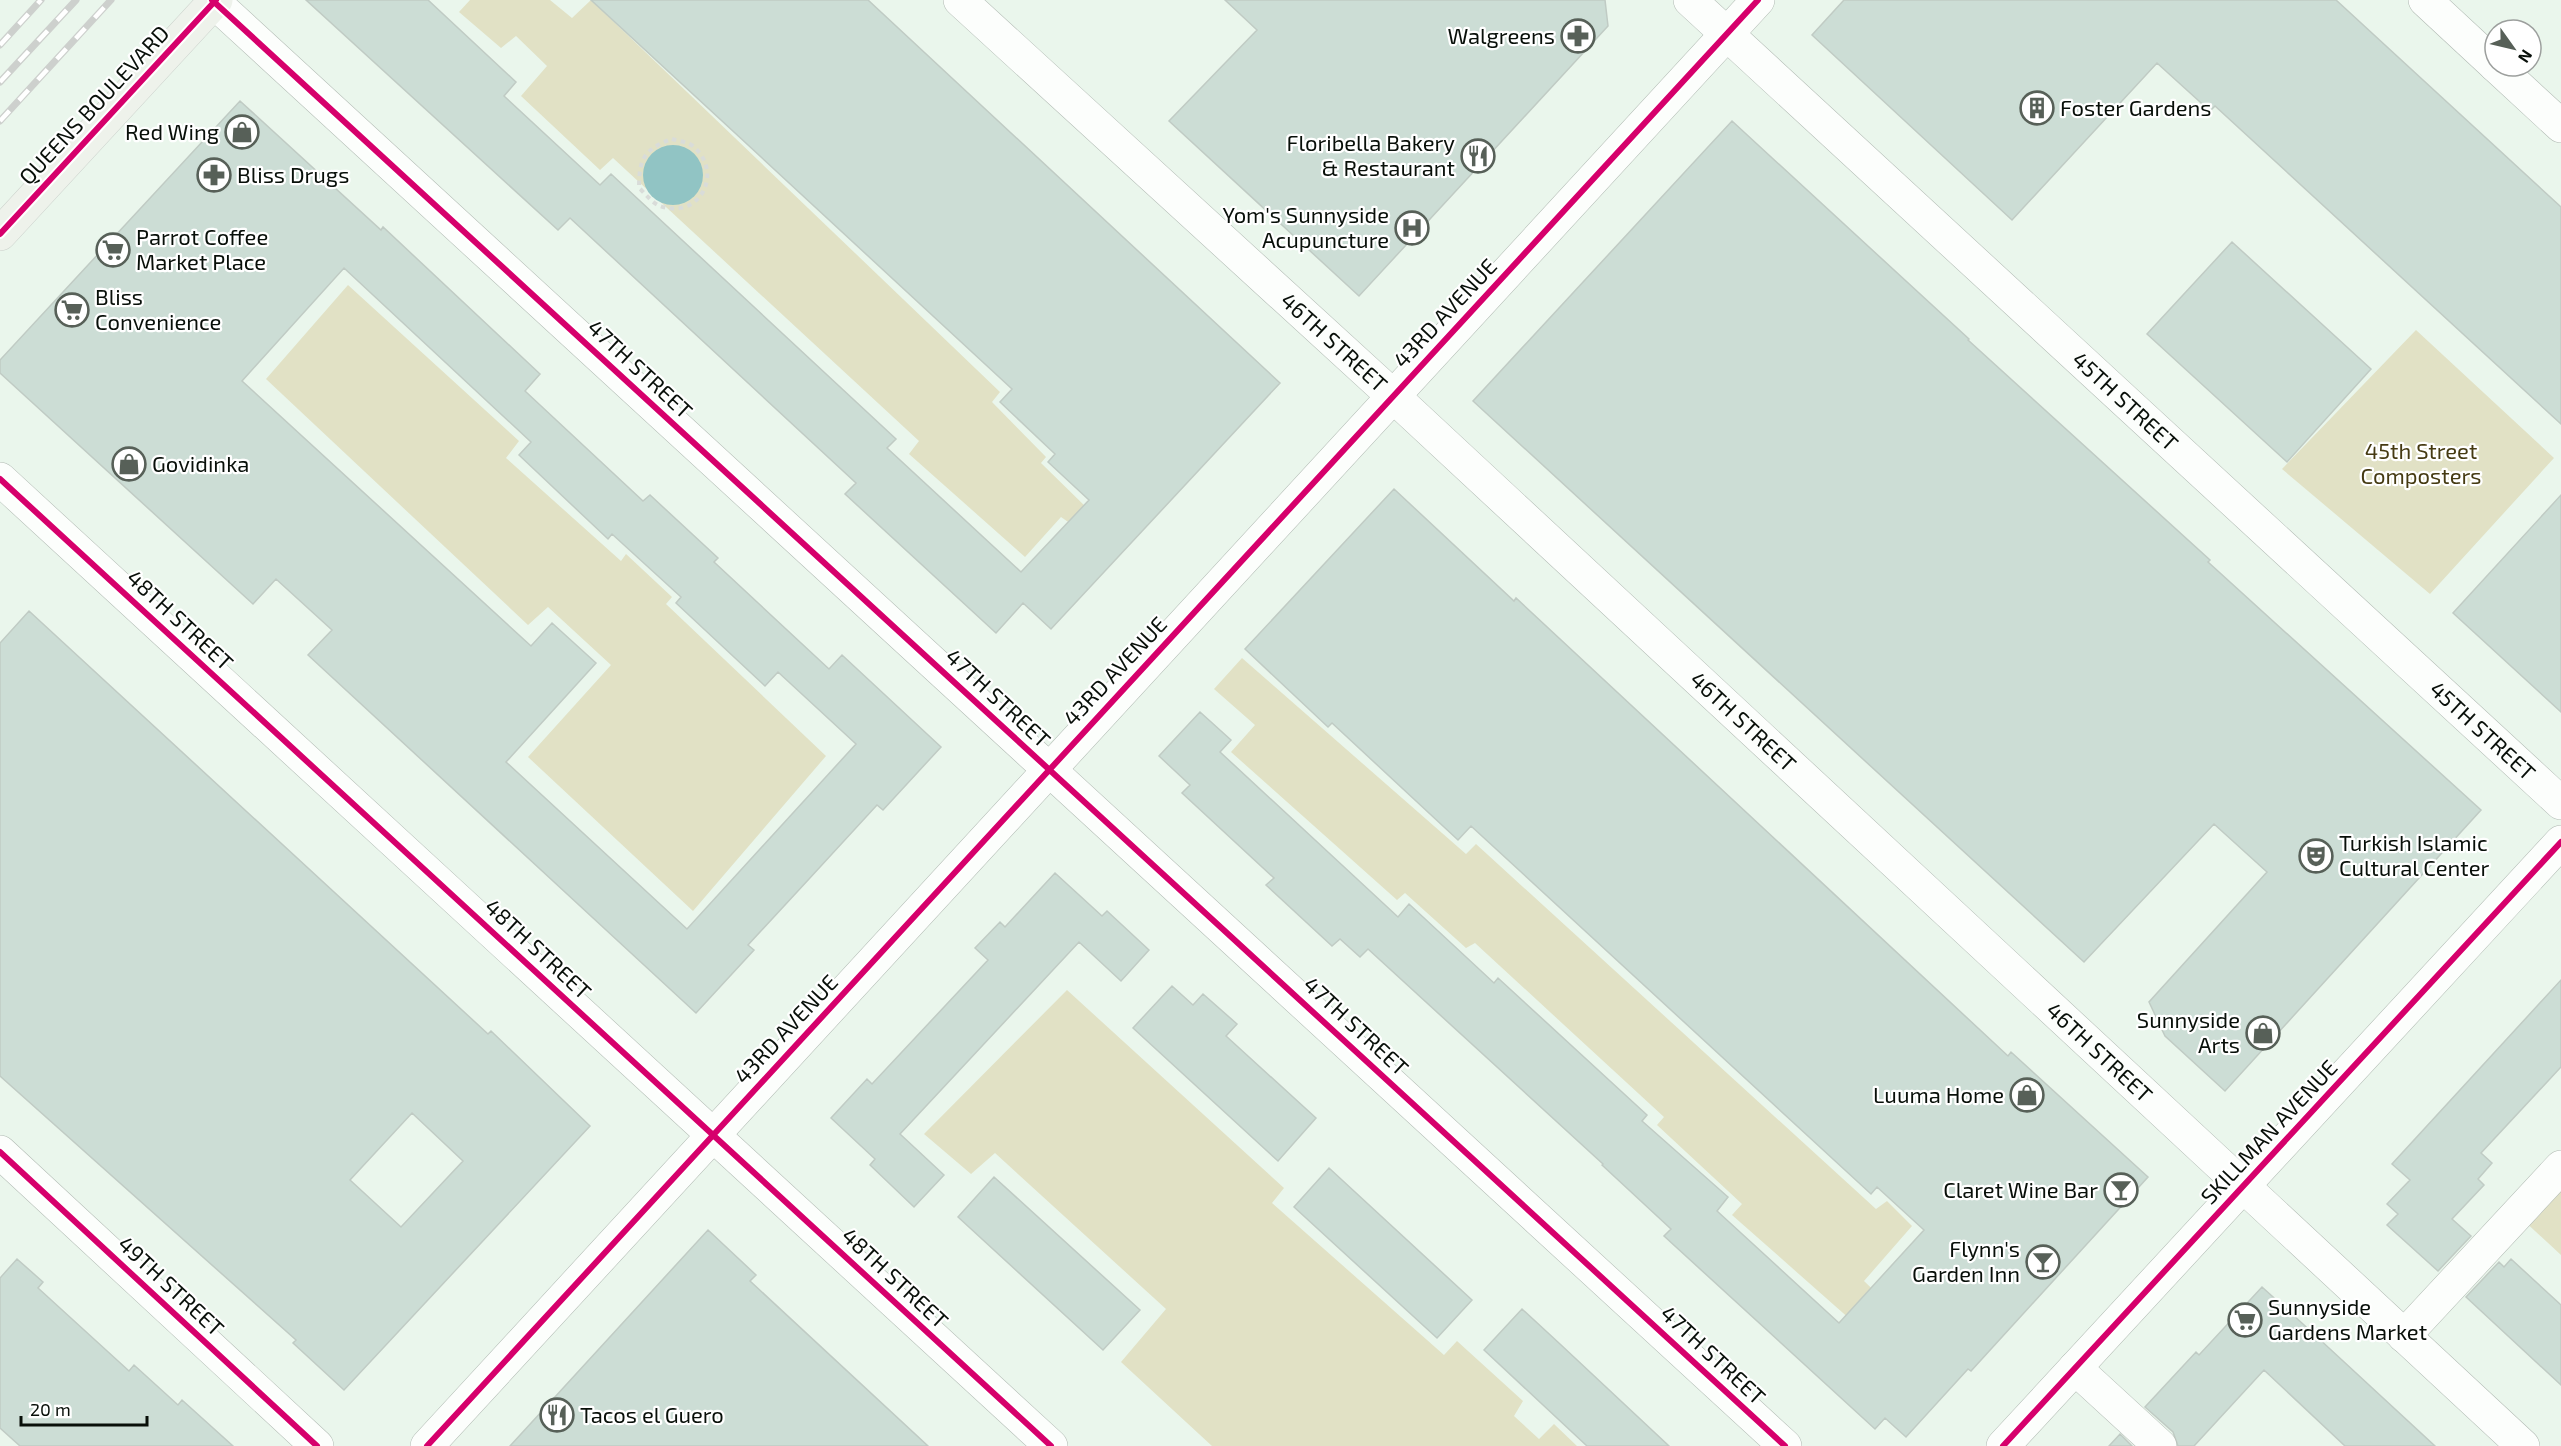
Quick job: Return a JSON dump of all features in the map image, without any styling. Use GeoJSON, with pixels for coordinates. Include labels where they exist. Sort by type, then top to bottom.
{"type":"FeatureCollection","features":[{"type":"Feature","properties":{"kind":"main road","name":"QUEENS BOULEVARD"},"geometry":{"type":"LineString","coordinates":[[0,234],[214,1]]}},
{"type":"Feature","properties":{"kind":"street","name":"46TH STREET"},"geometry":{"type":"LineString","coordinates":[[960,0],[1393,396],[2523,1446]]}},
{"type":"Feature","properties":{"kind":"street","name":"45TH STREET"},"geometry":{"type":"LineString","coordinates":[[1690,0],[2561,803]]}},
{"type":"Feature","properties":{"kind":"street","name":"43RD AVENUE"},"geometry":{"type":"LineString","coordinates":[[427,1446],[1758,0]]}},
{"type":"Feature","properties":{"kind":"street"},"geometry":{"type":"LineString","coordinates":[[2425,0],[2483,53]]}},
{"type":"Feature","properties":{"kind":"street","name":"47TH STREET"},"geometry":{"type":"LineString","coordinates":[[214,1],[1785,1446]]}},
{"type":"Feature","properties":{"kind":"street"},"geometry":{"type":"LineString","coordinates":[[2510,78],[2561,126]]}},
{"type":"Feature","properties":{"kind":"street","name":"48TH STREET"},"geometry":{"type":"LineString","coordinates":[[0,479],[1051,1446]]}},
{"type":"Feature","properties":{"kind":"street","name":"SKILLMAN AVENUE"},"geometry":{"type":"LineString","coordinates":[[2003,1446],[2561,842]]}},
{"type":"Feature","properties":{"kind":"street","name":"49TH STREET"},"geometry":{"type":"LineString","coordinates":[[0,1152],[317,1446]]}},
{"type":"Feature","properties":{"kind":"street"},"geometry":{"type":"LineString","coordinates":[[2404,1336],[2561,1167]]}},
{"type":"Feature","properties":{"kind":"street"},"geometry":{"type":"LineString","coordinates":[[2075,1368],[2160,1446]]}},
{"type":"Feature","properties":{"kind":"path"},"geometry":{"type":"LineString","coordinates":[[672,139],[693,145],[707,165],[707,186],[695,202],[678,209],[658,206],[639,188],[641,161],[654,146],[672,139]]}},
{"type":"Feature","properties":{"kind":"green space"},"geometry":{"type":"Polygon","coordinates":[[[470,0],[550,0],[572,18],[591,0],[1000,392],[992,402],[1046,457],[1041,463],[1089,510],[1074,526],[1061,517],[1025,557],[909,454],[919,441],[613,158],[600,170],[521,96],[547,66],[516,36],[501,48],[459,12],[470,0]]]}},
{"type":"Feature","properties":{"kind":"green space"},"geometry":{"type":"Polygon","coordinates":[[[348,285],[519,441],[506,458],[621,561],[626,554],[672,597],[666,604],[826,756],[693,911],[528,757],[611,665],[548,607],[528,625],[266,379],[348,285]]]}},
{"type":"Feature","properties":{"kind":"green space","name":"45th Street Composters"},"geometry":{"type":"Polygon","coordinates":[[[2416,330],[2554,458],[2430,594],[2282,469],[2416,330]]]}},
{"type":"Feature","properties":{"kind":"green space"},"geometry":{"type":"Polygon","coordinates":[[[1242,658],[1466,854],[1476,844],[1876,1209],[1887,1201],[1912,1226],[1864,1281],[1918,1333],[1894,1358],[1732,1215],[1742,1204],[1657,1125],[1664,1117],[1475,943],[1466,948],[1405,893],[1397,900],[1231,752],[1255,725],[1214,689],[1242,658]]]}},
{"type":"Feature","properties":{"kind":"green space"},"geometry":{"type":"Polygon","coordinates":[[[1067,990],[1284,1188],[1272,1203],[1444,1355],[1457,1341],[1523,1401],[1514,1416],[1539,1439],[1554,1424],[1577,1446],[1212,1446],[1121,1362],[1166,1309],[995,1153],[971,1174],[924,1134],[1067,990]]]}},
{"type":"Feature","properties":{"kind":"green space"},"geometry":{"type":"Polygon","coordinates":[[[2561,1175],[2561,1255],[2521,1218],[2561,1175]]]}},
{"type":"Feature","properties":{"kind":"water"},"geometry":{"type":"Polygon","coordinates":[[[673,145],[690,150],[698,158],[703,175],[698,192],[690,200],[673,205],[656,200],[648,192],[643,175],[648,158],[656,150],[673,145]]]}},
{"type":"Feature","properties":{"kind":"building"},"geometry":{"type":"Polygon","coordinates":[[[306,0],[428,0],[516,82],[504,96],[600,185],[611,174],[896,439],[887,448],[1021,572],[1089,500],[1048,462],[1055,454],[1000,402],[1012,389],[591,0],[868,0],[1280,383],[1051,629],[1023,603],[996,633],[845,494],[856,483],[570,218],[558,230],[306,0]]]}},
{"type":"Feature","properties":{"kind":"building"},"geometry":{"type":"Polygon","coordinates":[[[1225,0],[1605,0],[1608,26],[1359,296],[1169,121],[1257,30],[1225,0]]]}},
{"type":"Feature","properties":{"kind":"building"},"geometry":{"type":"Polygon","coordinates":[[[1844,0],[2336,0],[2561,207],[2561,424],[2215,106],[2210,111],[2157,63],[2012,220],[1812,35],[1844,0]]]}},
{"type":"Feature","properties":{"kind":"building"},"geometry":{"type":"Polygon","coordinates":[[[240,101],[381,230],[383,227],[540,374],[525,391],[643,501],[650,495],[718,558],[714,562],[829,669],[842,655],[941,747],[883,810],[877,805],[748,945],[754,950],[696,1013],[308,655],[332,630],[276,579],[253,604],[0,373],[0,360],[240,101]],[[344,268],[242,381],[531,646],[552,623],[596,663],[506,762],[687,929],[856,744],[778,672],[765,686],[676,603],[681,597],[612,534],[608,539],[519,455],[531,442],[344,268]]]}},
{"type":"Feature","properties":{"kind":"building"},"geometry":{"type":"Polygon","coordinates":[[[1732,121],[2210,560],[2208,562],[2481,810],[2225,1091],[2165,1036],[2149,1002],[2267,872],[2214,824],[2084,962],[1473,401],[1732,121]]]}},
{"type":"Feature","properties":{"kind":"building"},"geometry":{"type":"Polygon","coordinates":[[[2232,242],[2371,369],[2287,462],[2147,334],[2232,242]]]}},
{"type":"Feature","properties":{"kind":"building"},"geometry":{"type":"Polygon","coordinates":[[[1394,489],[1514,601],[1516,598],[2008,1056],[2011,1052],[2148,1177],[1971,1371],[1968,1369],[1906,1437],[1885,1418],[1875,1429],[1664,1236],[1671,1229],[1603,1164],[1368,949],[1360,957],[1340,939],[1332,946],[1266,885],[1274,878],[1182,793],[1190,785],[1159,756],[1200,712],[1231,740],[1220,752],[1398,917],[1409,904],[1494,983],[1498,978],[1647,1115],[1642,1121],[1728,1197],[1717,1211],[1839,1323],[1924,1230],[1877,1187],[1871,1194],[1471,826],[1458,840],[1332,723],[1328,727],[1245,649],[1394,489]]]}},
{"type":"Feature","properties":{"kind":"building"},"geometry":{"type":"Polygon","coordinates":[[[2561,495],[2561,712],[2453,613],[2561,495]]]}},
{"type":"Feature","properties":{"kind":"building"},"geometry":{"type":"Polygon","coordinates":[[[29,611],[488,1034],[491,1031],[590,1126],[344,1390],[293,1343],[296,1340],[0,1076],[0,643],[29,611]],[[412,1113],[350,1180],[401,1227],[463,1161],[412,1113]]]}},
{"type":"Feature","properties":{"kind":"building"},"geometry":{"type":"Polygon","coordinates":[[[1055,873],[1102,916],[1107,911],[1149,950],[1121,981],[1079,942],[900,1134],[944,1175],[914,1207],[870,1165],[875,1159],[831,1118],[867,1079],[872,1084],[988,960],[975,948],[1000,922],[1005,927],[1055,873]]]}},
{"type":"Feature","properties":{"kind":"building"},"geometry":{"type":"Polygon","coordinates":[[[2561,980],[2561,1067],[2481,1153],[2492,1163],[2478,1179],[2484,1185],[2452,1219],[2471,1236],[2438,1271],[2387,1225],[2398,1214],[2387,1204],[2410,1180],[2392,1164],[2561,980]]]}},
{"type":"Feature","properties":{"kind":"building"},"geometry":{"type":"Polygon","coordinates":[[[1172,986],[1193,1005],[1203,994],[1237,1024],[1226,1036],[1316,1118],[1278,1161],[1133,1028],[1172,986]]]}},
{"type":"Feature","properties":{"kind":"building"},"geometry":{"type":"Polygon","coordinates":[[[1329,1168],[1472,1300],[1437,1338],[1294,1207],[1329,1168]]]}},
{"type":"Feature","properties":{"kind":"building"},"geometry":{"type":"Polygon","coordinates":[[[994,1177],[1140,1310],[1103,1350],[958,1217],[994,1177]]]}},
{"type":"Feature","properties":{"kind":"building"},"geometry":{"type":"Polygon","coordinates":[[[708,1230],[756,1275],[750,1281],[928,1446],[510,1446],[708,1230]]]}},
{"type":"Feature","properties":{"kind":"building"},"geometry":{"type":"Polygon","coordinates":[[[17,1259],[43,1282],[38,1288],[129,1371],[134,1365],[178,1405],[182,1400],[233,1446],[20,1446],[0,1428],[0,1278],[17,1259]]]}},
{"type":"Feature","properties":{"kind":"building"},"geometry":{"type":"Polygon","coordinates":[[[2511,1259],[2561,1305],[2561,1385],[2466,1297],[2499,1262],[2504,1267],[2511,1259]]]}},
{"type":"Feature","properties":{"kind":"building"},"geometry":{"type":"Polygon","coordinates":[[[2262,1287],[2435,1446],[2345,1446],[2264,1370],[2194,1446],[2178,1446],[2173,1432],[2145,1407],[2196,1352],[2199,1355],[2262,1287]]]}},
{"type":"Feature","properties":{"kind":"building"},"geometry":{"type":"Polygon","coordinates":[[[1522,1309],[1669,1446],[1587,1446],[1484,1350],[1522,1309]]]}},
{"type":"Feature","properties":{"kind":"building"},"geometry":{"type":"Polygon","coordinates":[[[2120,1434],[2132,1446],[2109,1446],[2120,1434]]]}},
{"type":"Feature","properties":{"kind":"railway"},"geometry":{"type":"LineString","coordinates":[[0,45],[41,0]]}},
{"type":"Feature","properties":{"kind":"railway"},"geometry":{"type":"LineString","coordinates":[[0,82],[76,0]]}},
{"type":"Feature","properties":{"kind":"railway"},"geometry":{"type":"LineString","coordinates":[[0,121],[111,0]]}},
{"type":"Feature","properties":{"kind":"cycle path"},"geometry":{"type":"LineString","coordinates":[[212,0],[1785,1446]]}},
{"type":"Feature","properties":{"kind":"cycle path"},"geometry":{"type":"LineString","coordinates":[[0,234],[216,0]]}},
{"type":"Feature","properties":{"kind":"cycle path"},"geometry":{"type":"LineString","coordinates":[[427,1446],[1758,0]]}},
{"type":"Feature","properties":{"kind":"cycle path"},"geometry":{"type":"LineString","coordinates":[[0,479],[1051,1446]]}},
{"type":"Feature","properties":{"kind":"cycle path"},"geometry":{"type":"LineString","coordinates":[[2003,1446],[2561,842]]}},
{"type":"Feature","properties":{"kind":"cycle path"},"geometry":{"type":"LineString","coordinates":[[0,1152],[317,1446]]}},
{"type":"Feature","properties":{"kind":"place","name":"Walgreens"},"geometry":{"type":"Point","coordinates":[1578,36]}},
{"type":"Feature","properties":{"kind":"place","name":"Foster Gardens"},"geometry":{"type":"Point","coordinates":[2037,108]}},
{"type":"Feature","properties":{"kind":"place","name":"Red Wing"},"geometry":{"type":"Point","coordinates":[242,132]}},
{"type":"Feature","properties":{"kind":"place","name":"Floribella Bakery & Restaurant"},"geometry":{"type":"Point","coordinates":[1478,156]}},
{"type":"Feature","properties":{"kind":"place","name":"Bliss Drugs"},"geometry":{"type":"Point","coordinates":[214,175]}},
{"type":"Feature","properties":{"kind":"place","name":"Yom's Sunnyside Acupuncture"},"geometry":{"type":"Point","coordinates":[1412,228]}},
{"type":"Feature","properties":{"kind":"place","name":"Parrot Coffee Market Place"},"geometry":{"type":"Point","coordinates":[113,250]}},
{"type":"Feature","properties":{"kind":"place","name":"Bliss Convenience"},"geometry":{"type":"Point","coordinates":[72,310]}},
{"type":"Feature","properties":{"kind":"place","name":"Govidinka"},"geometry":{"type":"Point","coordinates":[129,464]}},
{"type":"Feature","properties":{"kind":"place","name":"Turkish Islamic Cultural Center"},"geometry":{"type":"Point","coordinates":[2316,856]}},
{"type":"Feature","properties":{"kind":"place","name":"Sunnyside Arts"},"geometry":{"type":"Point","coordinates":[2263,1033]}},
{"type":"Feature","properties":{"kind":"place","name":"Luuma Home"},"geometry":{"type":"Point","coordinates":[2027,1095]}},
{"type":"Feature","properties":{"kind":"place","name":"Claret Wine Bar"},"geometry":{"type":"Point","coordinates":[2121,1190]}},
{"type":"Feature","properties":{"kind":"place","name":"Flynn's Garden Inn"},"geometry":{"type":"Point","coordinates":[2043,1262]}},
{"type":"Feature","properties":{"kind":"place","name":"Sunnyside Gardens Market"},"geometry":{"type":"Point","coordinates":[2245,1320]}},
{"type":"Feature","properties":{"kind":"place","name":"Tacos el Guero"},"geometry":{"type":"Point","coordinates":[557,1415]}}]}
